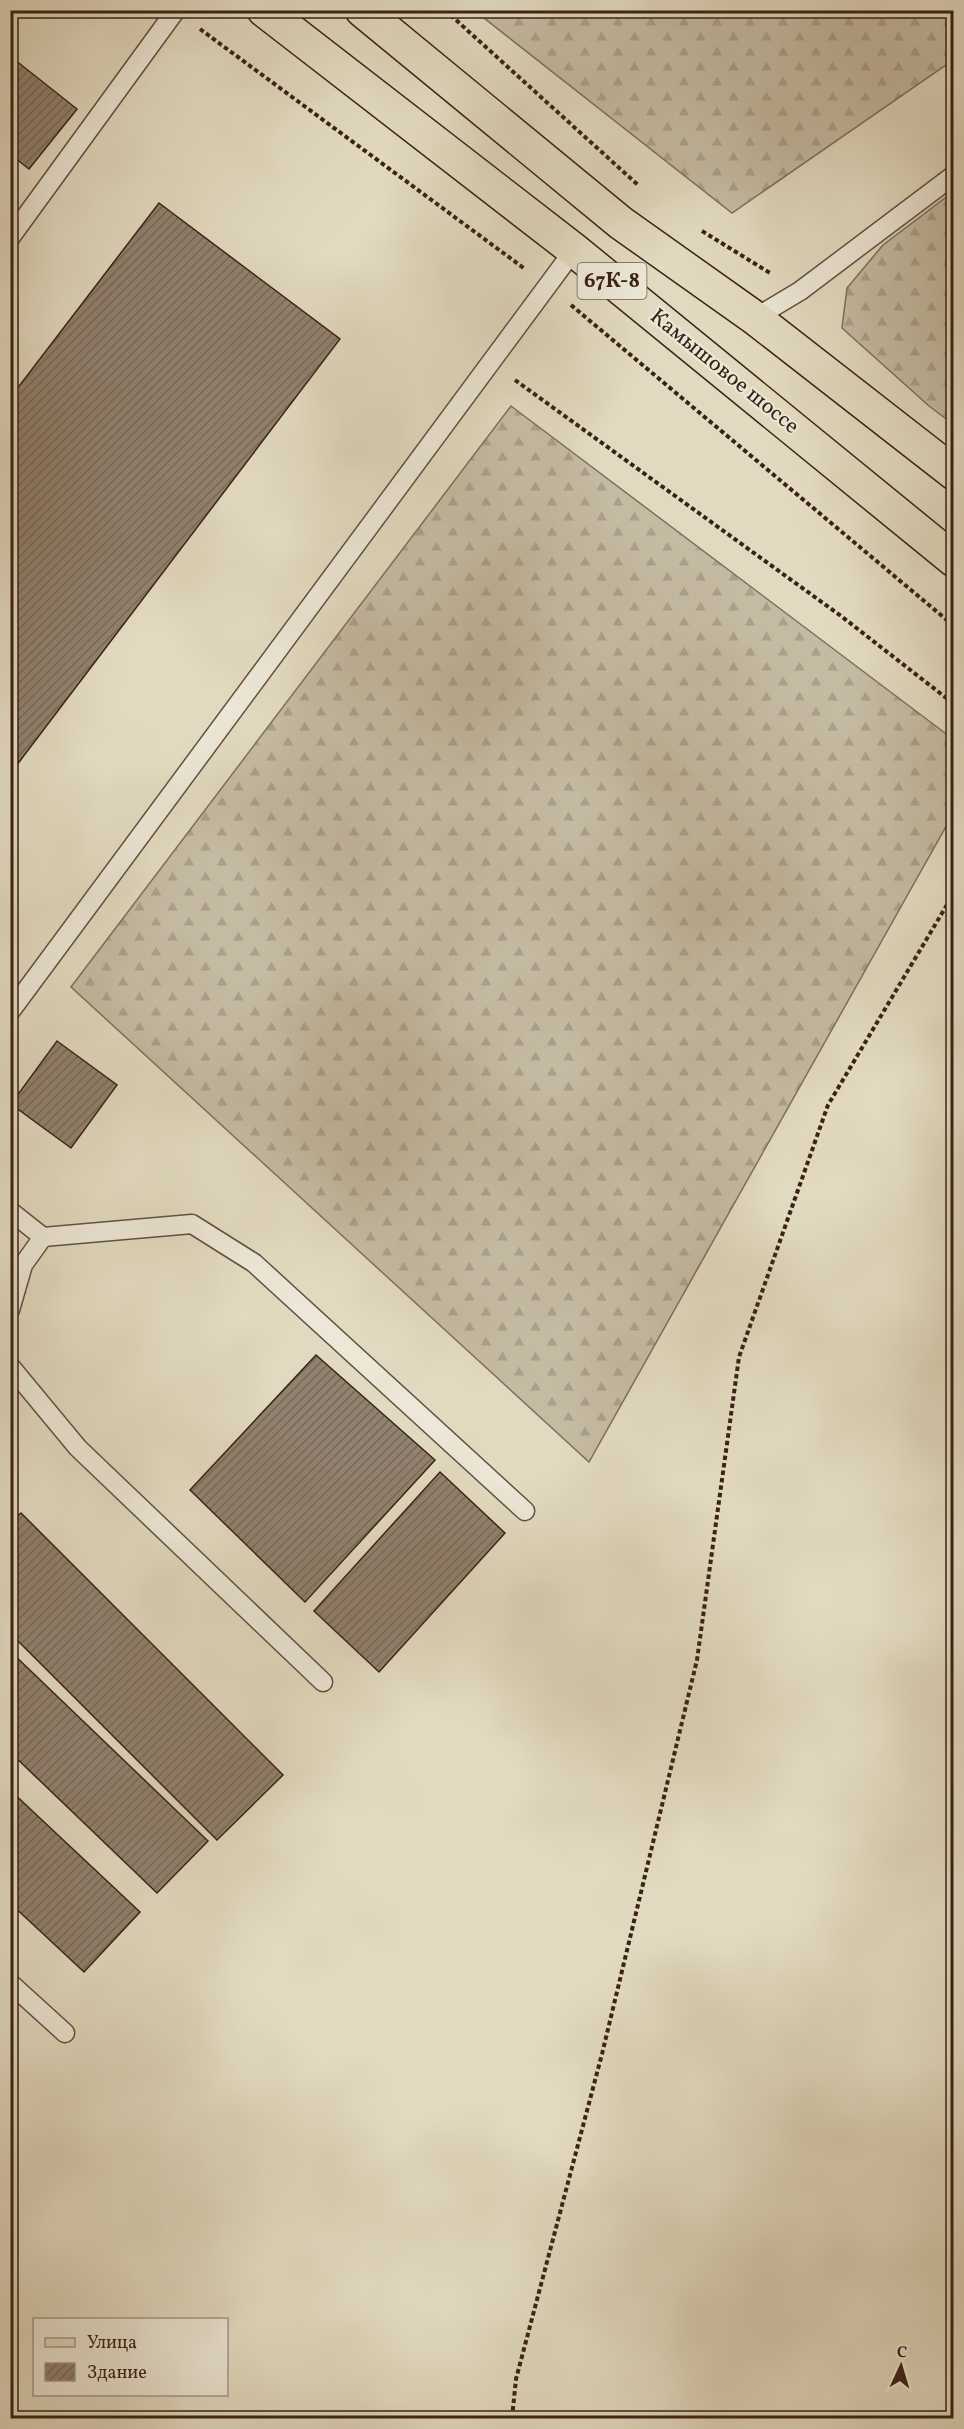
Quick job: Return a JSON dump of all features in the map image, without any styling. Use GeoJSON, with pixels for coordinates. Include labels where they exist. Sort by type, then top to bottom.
{"type":"FeatureCollection","features":[{"type":"Feature","properties":{"kind":"main road","name":"Камышовое шоссе"},"geometry":{"type":"LineString","coordinates":[[264,10],[574,250],[954,560]]}},
{"type":"Feature","properties":{"kind":"main road","name":"67К-8"},"geometry":{"type":"LineString","coordinates":[[362,10],[621,224],[755,318],[954,473]]}},
{"type":"Feature","properties":{"kind":"lane"},"geometry":{"type":"LineString","coordinates":[[12,231],[176,10]]}},
{"type":"Feature","properties":{"kind":"lane"},"geometry":{"type":"LineString","coordinates":[[755,318],[800,291],[954,175]]}},
{"type":"Feature","properties":{"kind":"lane"},"geometry":{"type":"LineString","coordinates":[[10,1012],[574,250]]}},
{"type":"Feature","properties":{"kind":"lane"},"geometry":{"type":"LineString","coordinates":[[10,1211],[43,1237],[192,1224],[254,1263],[525,1511]]}},
{"type":"Feature","properties":{"kind":"lane"},"geometry":{"type":"LineString","coordinates":[[10,1310],[23,1265],[43,1237]]}},
{"type":"Feature","properties":{"kind":"lane"},"geometry":{"type":"LineString","coordinates":[[10,1366],[78,1448],[323,1682]]}},
{"type":"Feature","properties":{"kind":"lane"},"geometry":{"type":"LineString","coordinates":[[10,1983],[65,2033]]}},
{"type":"Feature","properties":{"kind":"path"},"geometry":{"type":"LineString","coordinates":[[445,10],[645,190]]}},
{"type":"Feature","properties":{"kind":"path"},"geometry":{"type":"LineString","coordinates":[[701,230],[800,291]]}},
{"type":"Feature","properties":{"kind":"path"},"geometry":{"type":"LineString","coordinates":[[490,362],[841,616],[954,704]]}},
{"type":"Feature","properties":{"kind":"path"},"geometry":{"type":"LineString","coordinates":[[512,2418],[516,2379],[602,2055],[697,1660],[739,1358],[828,1105],[954,893]]}},
{"type":"Feature","properties":{"kind":"green space"},"geometry":{"type":"Polygon","coordinates":[[[475,11],[953,11],[953,60],[732,213],[475,11]]]}},
{"type":"Feature","properties":{"kind":"green space"},"geometry":{"type":"Polygon","coordinates":[[[953,192],[953,424],[929,406],[842,328],[847,288],[883,245],[953,192]]]}},
{"type":"Feature","properties":{"kind":"green space"},"geometry":{"type":"Polygon","coordinates":[[[511,406],[953,739],[953,814],[589,1462],[71,987],[511,406]]]}},
{"type":"Feature","properties":{"kind":"building"},"geometry":{"type":"Polygon","coordinates":[[[10,56],[77,109],[29,169],[10,154],[10,56]]]}},
{"type":"Feature","properties":{"kind":"building"},"geometry":{"type":"Polygon","coordinates":[[[159,203],[340,339],[10,774],[10,398],[159,203]]]}},
{"type":"Feature","properties":{"kind":"building"},"geometry":{"type":"Polygon","coordinates":[[[57,1041],[117,1085],[71,1148],[11,1104],[57,1041]]]}},
{"type":"Feature","properties":{"kind":"building"},"geometry":{"type":"Polygon","coordinates":[[[316,1355],[435,1460],[305,1602],[190,1490],[316,1355]]]}},
{"type":"Feature","properties":{"kind":"building"},"geometry":{"type":"Polygon","coordinates":[[[440,1472],[505,1533],[379,1672],[314,1611],[440,1472]]]}},
{"type":"Feature","properties":{"kind":"building"},"geometry":{"type":"Polygon","coordinates":[[[21,1513],[283,1775],[217,1840],[10,1633],[10,1523],[21,1513]]]}},
{"type":"Feature","properties":{"kind":"building"},"geometry":{"type":"Polygon","coordinates":[[[10,1651],[208,1841],[157,1893],[10,1752],[10,1651]]]}},
{"type":"Feature","properties":{"kind":"building"},"geometry":{"type":"Polygon","coordinates":[[[10,1790],[140,1912],[84,1972],[10,1903],[10,1790]]]}}]}
